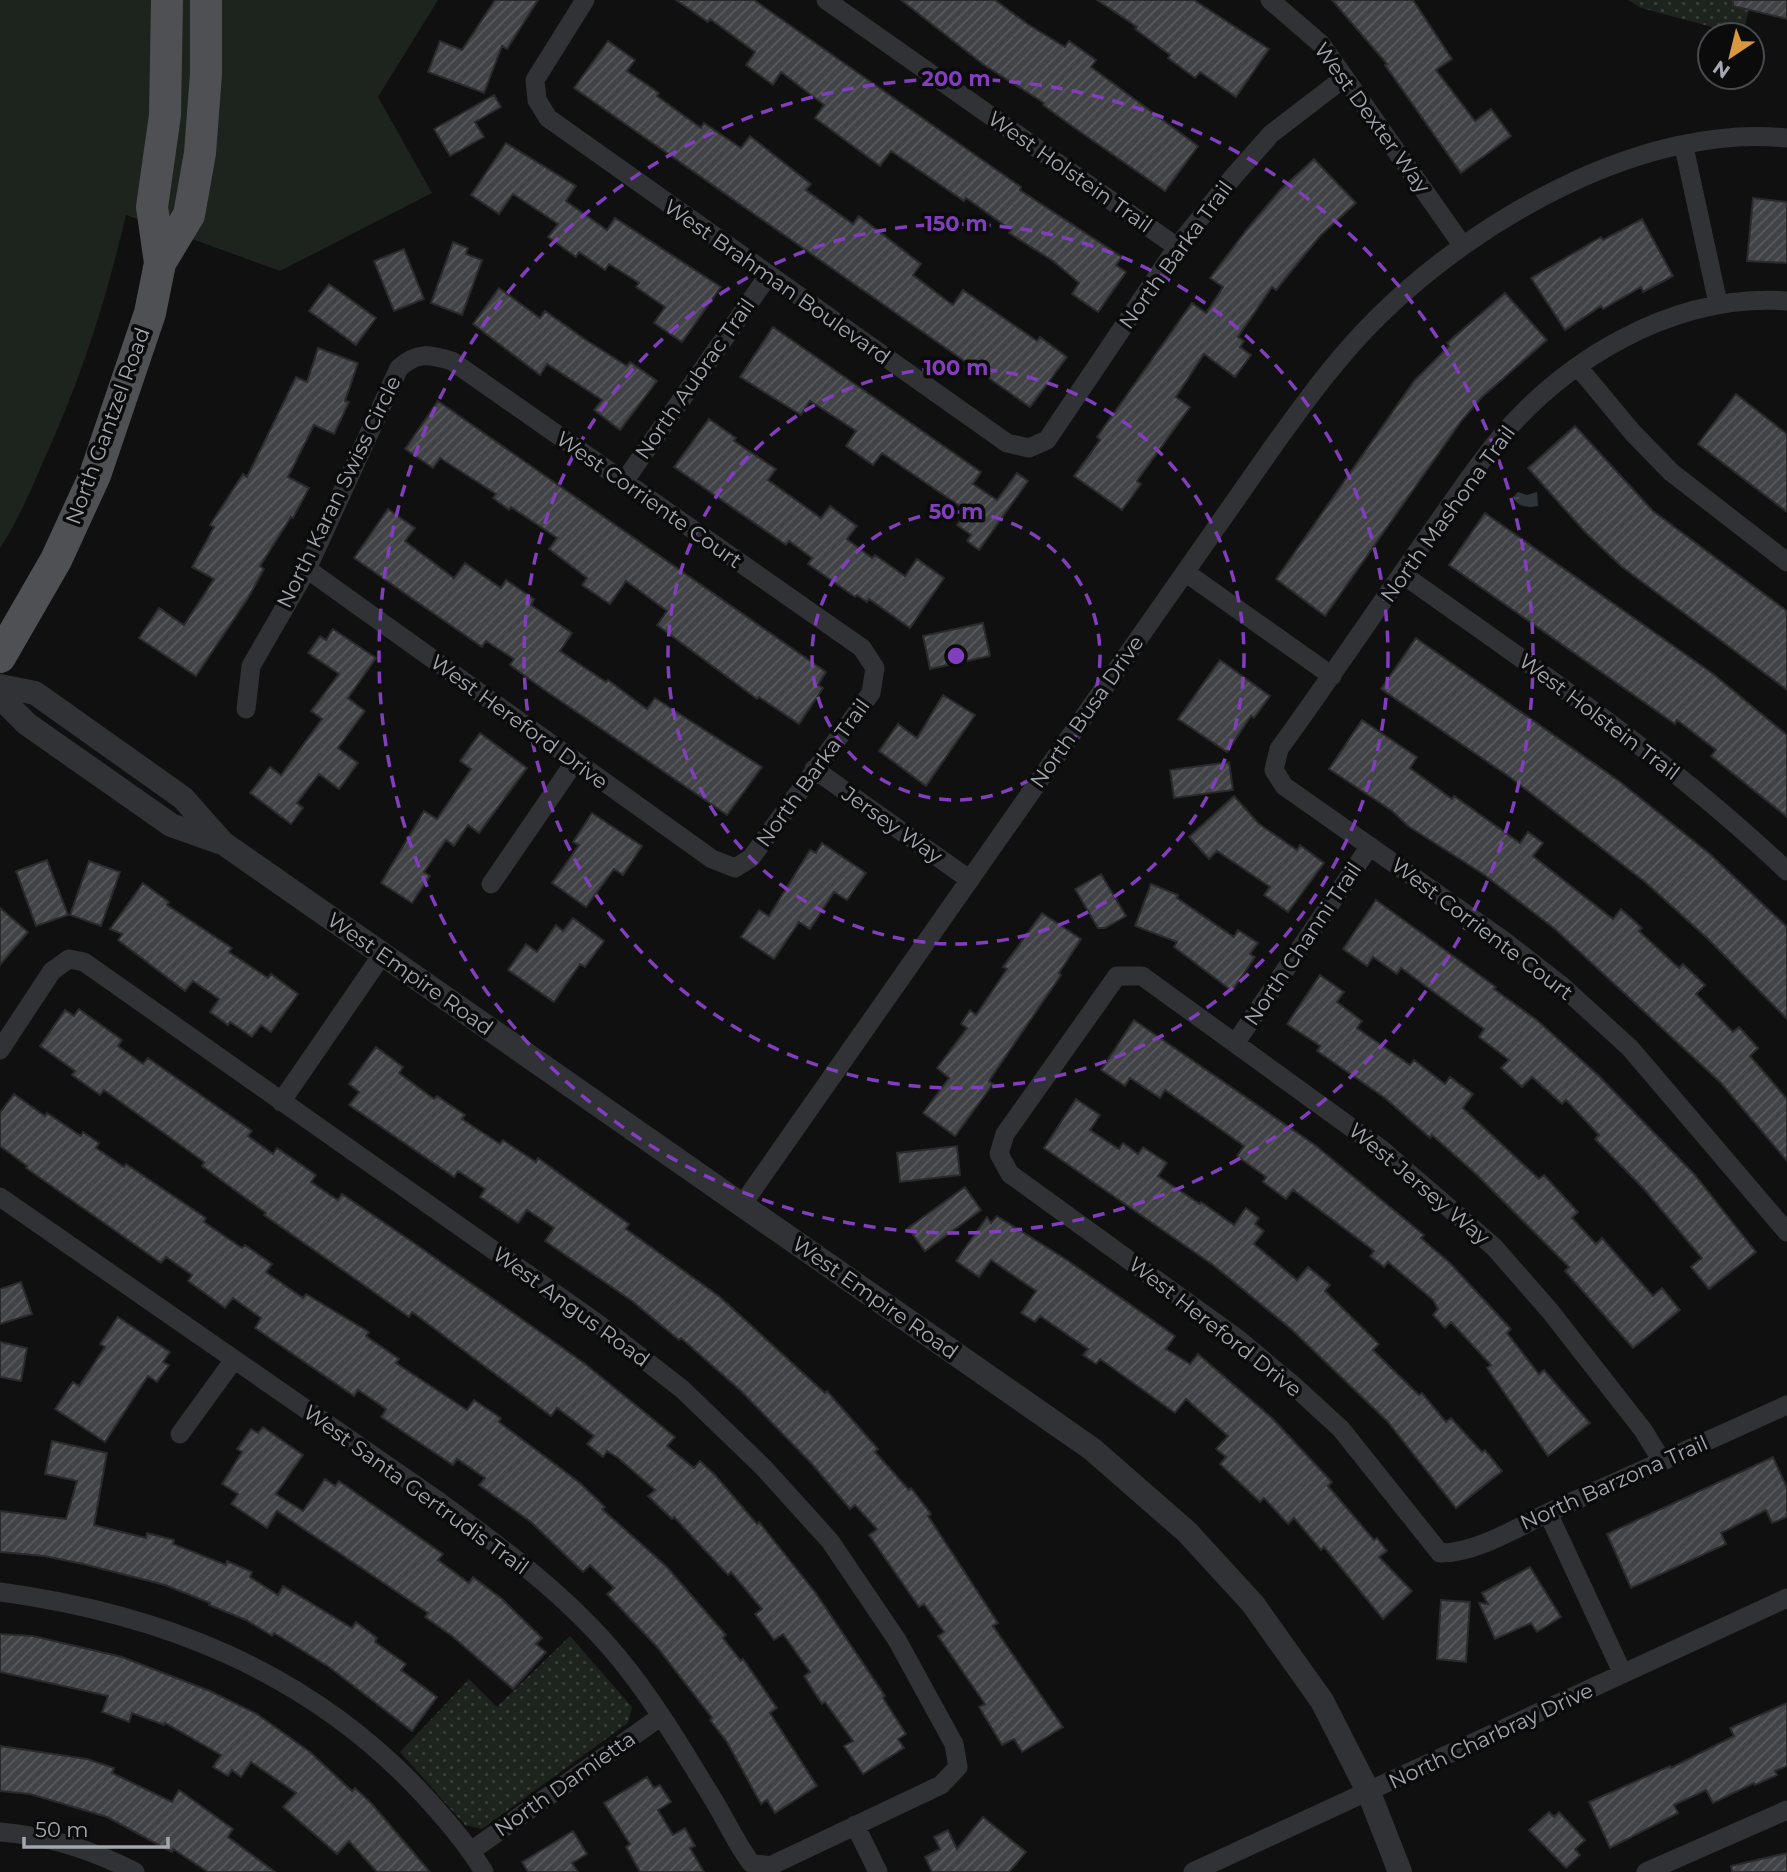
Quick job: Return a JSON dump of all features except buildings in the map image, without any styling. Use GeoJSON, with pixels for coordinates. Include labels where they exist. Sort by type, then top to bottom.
{"type":"FeatureCollection","features":[{"type":"Feature","properties":{"kind":"main road","name":"North Gantzel Road"},"geometry":{"type":"LineString","coordinates":[[0,657],[56,561],[95,475],[150,313],[160,263],[152,207],[165,115],[166,0]]}},
{"type":"Feature","properties":{"kind":"main road","name":"North Gantzel Road"},"geometry":{"type":"LineString","coordinates":[[160,263],[189,215],[200,153],[206,74],[206,0]]}},
{"type":"Feature","properties":{"kind":"street","name":"West Brahman Boulevard"},"geometry":{"type":"LineString","coordinates":[[585,0],[535,80],[537,100],[548,118],[1007,443],[1029,448]]}},
{"type":"Feature","properties":{"kind":"street","name":"West Holstein Trail"},"geometry":{"type":"LineString","coordinates":[[827,0],[1177,247]]}},
{"type":"Feature","properties":{"kind":"street","name":"West Dexter Way"},"geometry":{"type":"LineString","coordinates":[[1270,0],[1321,44],[1463,246]]}},
{"type":"Feature","properties":{"kind":"street","name":"North Barka Trail"},"geometry":{"type":"LineString","coordinates":[[1029,448],[1047,440],[1177,247],[1271,134],[1344,78]]}},
{"type":"Feature","properties":{"kind":"street","name":"North Busa Drive"},"geometry":{"type":"LineString","coordinates":[[742,1206],[1322,378],[1378,316],[1463,246],[1515,212],[1573,181],[1637,157],[1711,140],[1787,138]]}},
{"type":"Feature","properties":{"kind":"street"},"geometry":{"type":"LineString","coordinates":[[1685,146],[1718,303]]}},
{"type":"Feature","properties":{"kind":"street","name":"North Aubrac Trail"},"geometry":{"type":"LineString","coordinates":[[623,482],[768,276]]}},
{"type":"Feature","properties":{"kind":"street","name":"North Mashona Trail"},"geometry":{"type":"LineString","coordinates":[[1274,770],[1279,749],[1491,449],[1518,419],[1579,368],[1643,328],[1718,303],[1760,299],[1787,301]]}},
{"type":"Feature","properties":{"kind":"street","name":"West Corriente Court"},"geometry":{"type":"LineString","coordinates":[[411,357],[429,354],[452,361],[862,649],[875,668]]}},
{"type":"Feature","properties":{"kind":"street","name":"North Karan Swiss Circle"},"geometry":{"type":"LineString","coordinates":[[246,709],[251,666],[307,569],[399,368],[411,357]]}},
{"type":"Feature","properties":{"kind":"street"},"geometry":{"type":"LineString","coordinates":[[1579,368],[1633,433],[1671,472],[1787,562]]}},
{"type":"Feature","properties":{"kind":"street","name":"West Hereford Drive"},"geometry":{"type":"LineString","coordinates":[[307,569],[712,859],[735,868]]}},
{"type":"Feature","properties":{"kind":"street"},"geometry":{"type":"LineString","coordinates":[[1185,572],[1332,676]]}},
{"type":"Feature","properties":{"kind":"street","name":"West Holstein Trail"},"geometry":{"type":"LineString","coordinates":[[1402,574],[1628,734],[1742,828],[1787,871]]}},
{"type":"Feature","properties":{"kind":"street","name":"North Barka Trail"},"geometry":{"type":"LineString","coordinates":[[735,868],[751,858],[871,693],[875,668]]}},
{"type":"Feature","properties":{"kind":"street","name":"West Empire Road"},"geometry":{"type":"LineString","coordinates":[[0,686],[35,693],[183,798],[223,843],[1092,1449],[1187,1532],[1253,1604],[1275,1634],[1322,1702],[1369,1793],[1400,1872]]}},
{"type":"Feature","properties":{"kind":"street","name":"West Empire Road"},"geometry":{"type":"LineString","coordinates":[[0,697],[27,724],[171,825],[223,843]]}},
{"type":"Feature","properties":{"kind":"street"},"geometry":{"type":"LineString","coordinates":[[491,884],[575,762]]}},
{"type":"Feature","properties":{"kind":"street","name":"Jersey Way"},"geometry":{"type":"LineString","coordinates":[[814,769],[970,880]]}},
{"type":"Feature","properties":{"kind":"street","name":"West Corriente Court"},"geometry":{"type":"LineString","coordinates":[[1274,770],[1284,786],[1503,940],[1562,986],[1630,1048],[1787,1232]]}},
{"type":"Feature","properties":{"kind":"street","name":"North Channi Trail"},"geometry":{"type":"LineString","coordinates":[[1237,1042],[1370,846]]}},
{"type":"Feature","properties":{"kind":"street"},"geometry":{"type":"LineString","coordinates":[[281,1102],[382,955]]}},
{"type":"Feature","properties":{"kind":"street","name":"West Angus Road"},"geometry":{"type":"LineString","coordinates":[[0,1050],[52,971],[69,959],[84,962],[597,1323],[681,1389],[764,1468],[831,1541],[897,1640],[954,1745],[958,1767],[941,1785],[855,1825]]}},
{"type":"Feature","properties":{"kind":"street","name":"West Jersey Way"},"geometry":{"type":"LineString","coordinates":[[999,1154],[1005,1134],[1117,976],[1142,976],[1237,1042],[1381,1149],[1494,1247],[1550,1311],[1643,1430],[1662,1461]]}},
{"type":"Feature","properties":{"kind":"street","name":"West Hereford Drive"},"geometry":{"type":"LineString","coordinates":[[999,1154],[1010,1174],[1238,1339],[1293,1385],[1340,1429],[1440,1553]]}},
{"type":"Feature","properties":{"kind":"street","name":"West Santa Gertrudis Trail"},"geometry":{"type":"LineString","coordinates":[[0,1197],[437,1500],[562,1598],[619,1657],[660,1717],[751,1863],[770,1866],[855,1825]]}},
{"type":"Feature","properties":{"kind":"street"},"geometry":{"type":"LineString","coordinates":[[180,1434],[233,1361]]}},
{"type":"Feature","properties":{"kind":"street","name":"North Barzona Trail"},"geometry":{"type":"LineString","coordinates":[[1440,1553],[1458,1553],[1787,1405]]}},
{"type":"Feature","properties":{"kind":"street"},"geometry":{"type":"LineString","coordinates":[[1548,1513],[1623,1674]]}},
{"type":"Feature","properties":{"kind":"street"},"geometry":{"type":"LineString","coordinates":[[0,1592],[88,1606],[147,1622],[256,1666],[349,1726],[390,1760],[471,1851],[484,1872]]}},
{"type":"Feature","properties":{"kind":"street","name":"North Charbray Drive"},"geometry":{"type":"LineString","coordinates":[[1193,1872],[1787,1598]]}},
{"type":"Feature","properties":{"kind":"street","name":"North Damietta"},"geometry":{"type":"LineString","coordinates":[[471,1851],[660,1717]]}},
{"type":"Feature","properties":{"kind":"street"},"geometry":{"type":"LineString","coordinates":[[1646,1872],[1787,1810]]}},
{"type":"Feature","properties":{"kind":"street"},"geometry":{"type":"LineString","coordinates":[[855,1825],[878,1872]]}},
{"type":"Feature","properties":{"kind":"street"},"geometry":{"type":"LineString","coordinates":[[0,1832],[40,1835],[88,1850],[135,1872]]}},
{"type":"Feature","properties":{"kind":"shaded area"},"geometry":{"type":"Polygon","coordinates":[[[0,0],[438,0],[378,97],[432,193],[280,271],[126,215],[101,310],[69,402],[23,506],[0,548],[0,0]]]}},
{"type":"Feature","properties":{"kind":"shaded area"},"geometry":{"type":"Polygon","coordinates":[[[1628,0],[1752,0],[1746,21],[1696,23],[1641,8],[1628,0]]]}},
{"type":"Feature","properties":{"kind":"shaded area"},"geometry":{"type":"Polygon","coordinates":[[[570,1636],[632,1707],[628,1723],[482,1829],[465,1825],[400,1752],[469,1679],[497,1707],[570,1636]]]}},
{"type":"Feature","properties":{"kind":"water"},"geometry":{"type":"Polygon","coordinates":[[[1518,492],[1527,495],[1537,492],[1538,506],[1527,507],[1517,503],[1513,497],[1518,492]]]}}]}
